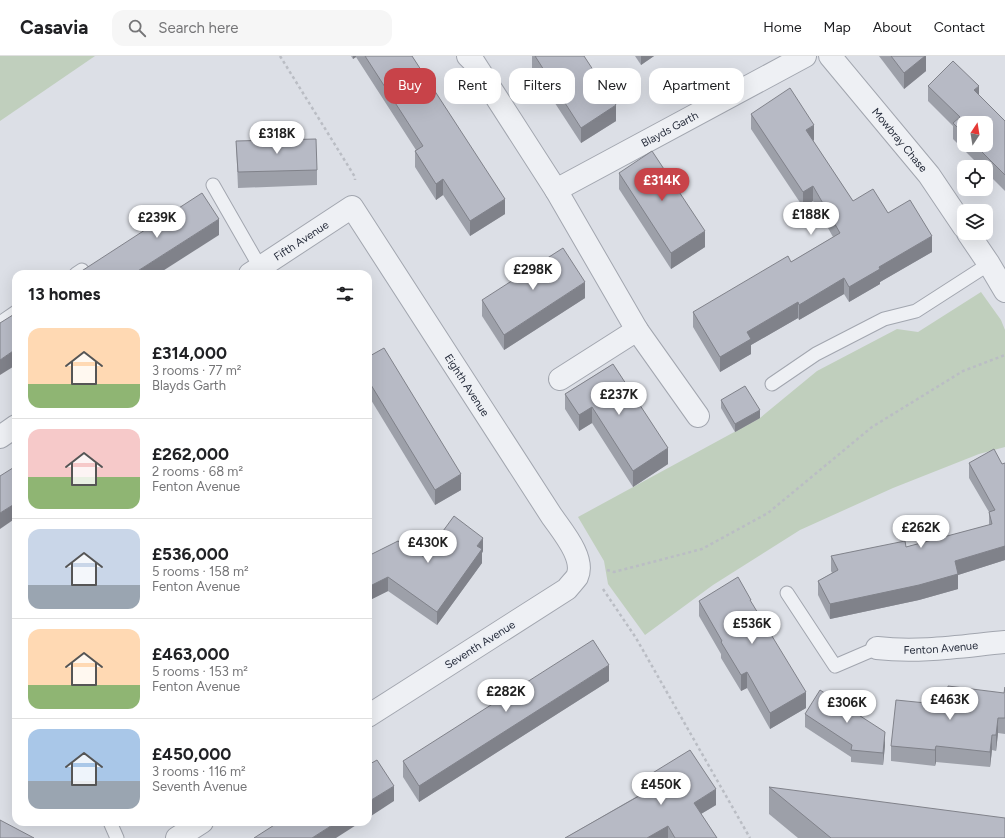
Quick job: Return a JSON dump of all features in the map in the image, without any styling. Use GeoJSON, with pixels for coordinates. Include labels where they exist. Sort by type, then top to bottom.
{"type":"FeatureCollection","features":[{"type":"Feature","properties":{"kind":"street","name":"Blayds Garth"},"geometry":{"type":"LineString","coordinates":[[556,190],[805,56]]}},
{"type":"Feature","properties":{"kind":"street","name":"Mowbray Chase"},"geometry":{"type":"LineString","coordinates":[[830,56],[929,175],[957,217]]}},
{"type":"Feature","properties":{"kind":"street"},"geometry":{"type":"LineString","coordinates":[[474,58],[556,190],[637,330],[698,416]]}},
{"type":"Feature","properties":{"kind":"street","name":"Fifth Avenue"},"geometry":{"type":"LineString","coordinates":[[257,270],[352,208]]}},
{"type":"Feature","properties":{"kind":"street","name":"Eighth Avenue"},"geometry":{"type":"LineString","coordinates":[[352,208],[551,516],[572,546],[578,570]]}},
{"type":"Feature","properties":{"kind":"street"},"geometry":{"type":"LineString","coordinates":[[973,240],[1005,291]]}},
{"type":"Feature","properties":{"kind":"street"},"geometry":{"type":"LineString","coordinates":[[560,379],[637,330]]}},
{"type":"Feature","properties":{"kind":"street"},"geometry":{"type":"LineString","coordinates":[[0,436],[12,428]]}},
{"type":"Feature","properties":{"kind":"street","name":"Seventh Avenue"},"geometry":{"type":"LineString","coordinates":[[372,713],[567,590],[578,570]]}},
{"type":"Feature","properties":{"kind":"street","name":"Fenton Avenue"},"geometry":{"type":"LineString","coordinates":[[877,648],[921,650],[1005,642]]}},
{"type":"Feature","properties":{"kind":"street"},"geometry":{"type":"LineString","coordinates":[[177,838],[196,826]]}},
{"type":"Feature","properties":{"kind":"lane"},"geometry":{"type":"LineString","coordinates":[[213,184],[255,270]]}},
{"type":"Feature","properties":{"kind":"lane"},"geometry":{"type":"LineString","coordinates":[[772,384],[816,354],[884,319],[916,311],[989,264]]}},
{"type":"Feature","properties":{"kind":"lane"},"geometry":{"type":"LineString","coordinates":[[0,323],[12,315]]}},
{"type":"Feature","properties":{"kind":"lane"},"geometry":{"type":"LineString","coordinates":[[787,593],[835,666],[877,648]]}},
{"type":"Feature","properties":{"kind":"lane"},"geometry":{"type":"LineString","coordinates":[[112,826],[117,838]]}},
{"type":"Feature","properties":{"kind":"path"},"geometry":{"type":"LineString","coordinates":[[280,56],[355,177],[352,208]]}},
{"type":"Feature","properties":{"kind":"path"},"geometry":{"type":"LineString","coordinates":[[578,570],[614,572],[702,549],[768,513],[872,426],[963,371],[1005,355]]}},
{"type":"Feature","properties":{"kind":"path"},"geometry":{"type":"LineString","coordinates":[[578,570],[603,589],[636,638],[750,838]]}},
{"type":"Feature","properties":{"kind":"green space"},"geometry":{"type":"Polygon","coordinates":[[[0,56],[95,56],[0,121],[0,56]]]}},
{"type":"Feature","properties":{"kind":"green space"},"geometry":{"type":"Polygon","coordinates":[[[981,292],[1001,320],[1005,330],[1005,447],[979,454],[893,488],[800,530],[713,585],[645,635],[608,584],[604,561],[578,517],[760,418],[817,371],[897,329],[918,332],[981,292]]]}},
{"type":"Feature","properties":{"kind":"building"},"geometry":{"type":"Polygon","coordinates":[[[365,56],[412,56],[420,68],[384,68],[384,85],[365,56]]]}},
{"type":"Feature","properties":{"kind":"building"},"geometry":{"type":"Polygon","coordinates":[[[535,56],[584,56],[592,68],[583,68],[583,104],[616,105],[581,128],[566,104],[575,104],[575,68],[543,68],[535,56]]]}},
{"type":"Feature","properties":{"kind":"building"},"geometry":{"type":"Polygon","coordinates":[[[891,56],[925,56],[904,73],[891,56]]]}},
{"type":"Feature","properties":{"kind":"building"},"geometry":{"type":"Polygon","coordinates":[[[953,61],[979,86],[974,90],[1005,121],[1005,175],[993,163],[993,160],[990,160],[982,152],[993,152],[993,116],[959,116],[928,86],[953,61]]]}},
{"type":"Feature","properties":{"kind":"building"},"geometry":{"type":"Polygon","coordinates":[[[790,88],[814,125],[806,130],[853,201],[873,189],[888,213],[910,200],[932,236],[879,267],[880,269],[849,287],[844,278],[799,305],[798,302],[747,332],[751,339],[720,357],[693,312],[788,256],[791,262],[840,233],[813,186],[803,192],[751,114],[790,88]]]}},
{"type":"Feature","properties":{"kind":"building"},"geometry":{"type":"Polygon","coordinates":[[[436,93],[505,199],[470,221],[443,179],[436,184],[415,151],[423,146],[396,104],[436,104],[436,93]]]}},
{"type":"Feature","properties":{"kind":"building"},"geometry":{"type":"Polygon","coordinates":[[[957,120],[957,127],[953,123],[957,120]]]}},
{"type":"Feature","properties":{"kind":"building"},"geometry":{"type":"Polygon","coordinates":[[[316,139],[317,170],[238,172],[236,141],[316,139]]]}},
{"type":"Feature","properties":{"kind":"building"},"geometry":{"type":"Polygon","coordinates":[[[652,151],[705,231],[671,253],[619,173],[652,151]]]}},
{"type":"Feature","properties":{"kind":"building"},"geometry":{"type":"Polygon","coordinates":[[[202,193],[219,219],[139,270],[83,270],[202,193]]]}},
{"type":"Feature","properties":{"kind":"building"},"geometry":{"type":"Polygon","coordinates":[[[563,248],[585,282],[504,335],[482,300],[563,248]]]}},
{"type":"Feature","properties":{"kind":"building"},"geometry":{"type":"Polygon","coordinates":[[[12,316],[12,352],[0,360],[0,323],[12,316]]]}},
{"type":"Feature","properties":{"kind":"building"},"geometry":{"type":"Polygon","coordinates":[[[384,348],[461,474],[435,490],[372,387],[372,355],[384,348]]]}},
{"type":"Feature","properties":{"kind":"building"},"geometry":{"type":"Polygon","coordinates":[[[613,364],[668,448],[633,471],[592,407],[579,415],[565,394],[613,364]]]}},
{"type":"Feature","properties":{"kind":"building"},"geometry":{"type":"Polygon","coordinates":[[[745,386],[760,410],[735,424],[721,400],[745,386]]]}},
{"type":"Feature","properties":{"kind":"building"},"geometry":{"type":"Polygon","coordinates":[[[994,449],[1002,464],[1005,463],[1005,546],[955,561],[958,574],[919,585],[830,604],[818,581],[838,570],[831,556],[905,541],[906,547],[992,524],[989,512],[995,510],[969,463],[994,449]]]}},
{"type":"Feature","properties":{"kind":"building"},"geometry":{"type":"Polygon","coordinates":[[[12,468],[12,506],[0,513],[0,476],[12,468]]]}},
{"type":"Feature","properties":{"kind":"building"},"geometry":{"type":"Polygon","coordinates":[[[454,516],[483,538],[477,546],[482,549],[437,612],[388,577],[372,585],[372,554],[398,541],[424,557],[454,516]]]}},
{"type":"Feature","properties":{"kind":"building"},"geometry":{"type":"Polygon","coordinates":[[[738,577],[750,600],[806,692],[770,713],[747,672],[741,675],[699,601],[738,577]]]}},
{"type":"Feature","properties":{"kind":"building"},"geometry":{"type":"Polygon","coordinates":[[[593,640],[609,665],[419,786],[403,761],[593,640]]]}},
{"type":"Feature","properties":{"kind":"building"},"geometry":{"type":"Polygon","coordinates":[[[948,686],[1004,693],[1005,687],[1005,718],[998,718],[996,735],[992,735],[990,752],[936,746],[935,750],[891,746],[896,700],[946,705],[948,686]]]}},
{"type":"Feature","properties":{"kind":"building"},"geometry":{"type":"Polygon","coordinates":[[[820,690],[885,732],[883,753],[851,750],[852,745],[805,714],[820,690]]]}},
{"type":"Feature","properties":{"kind":"building"},"geometry":{"type":"Polygon","coordinates":[[[690,750],[716,789],[694,803],[717,838],[675,838],[668,826],[647,838],[565,838],[653,788],[646,777],[690,750]]]}},
{"type":"Feature","properties":{"kind":"building"},"geometry":{"type":"Polygon","coordinates":[[[377,760],[394,786],[372,800],[372,763],[377,760]]]}},
{"type":"Feature","properties":{"kind":"building"},"geometry":{"type":"Polygon","coordinates":[[[769,787],[1005,818],[1005,838],[831,838],[769,787]]]}},
{"type":"Feature","properties":{"kind":"building"},"geometry":{"type":"Polygon","coordinates":[[[0,820],[34,838],[0,838],[0,820]]]}},
{"type":"Feature","properties":{"kind":"building"},"geometry":{"type":"Polygon","coordinates":[[[273,826],[331,826],[312,838],[254,838],[273,826]]]}}]}
